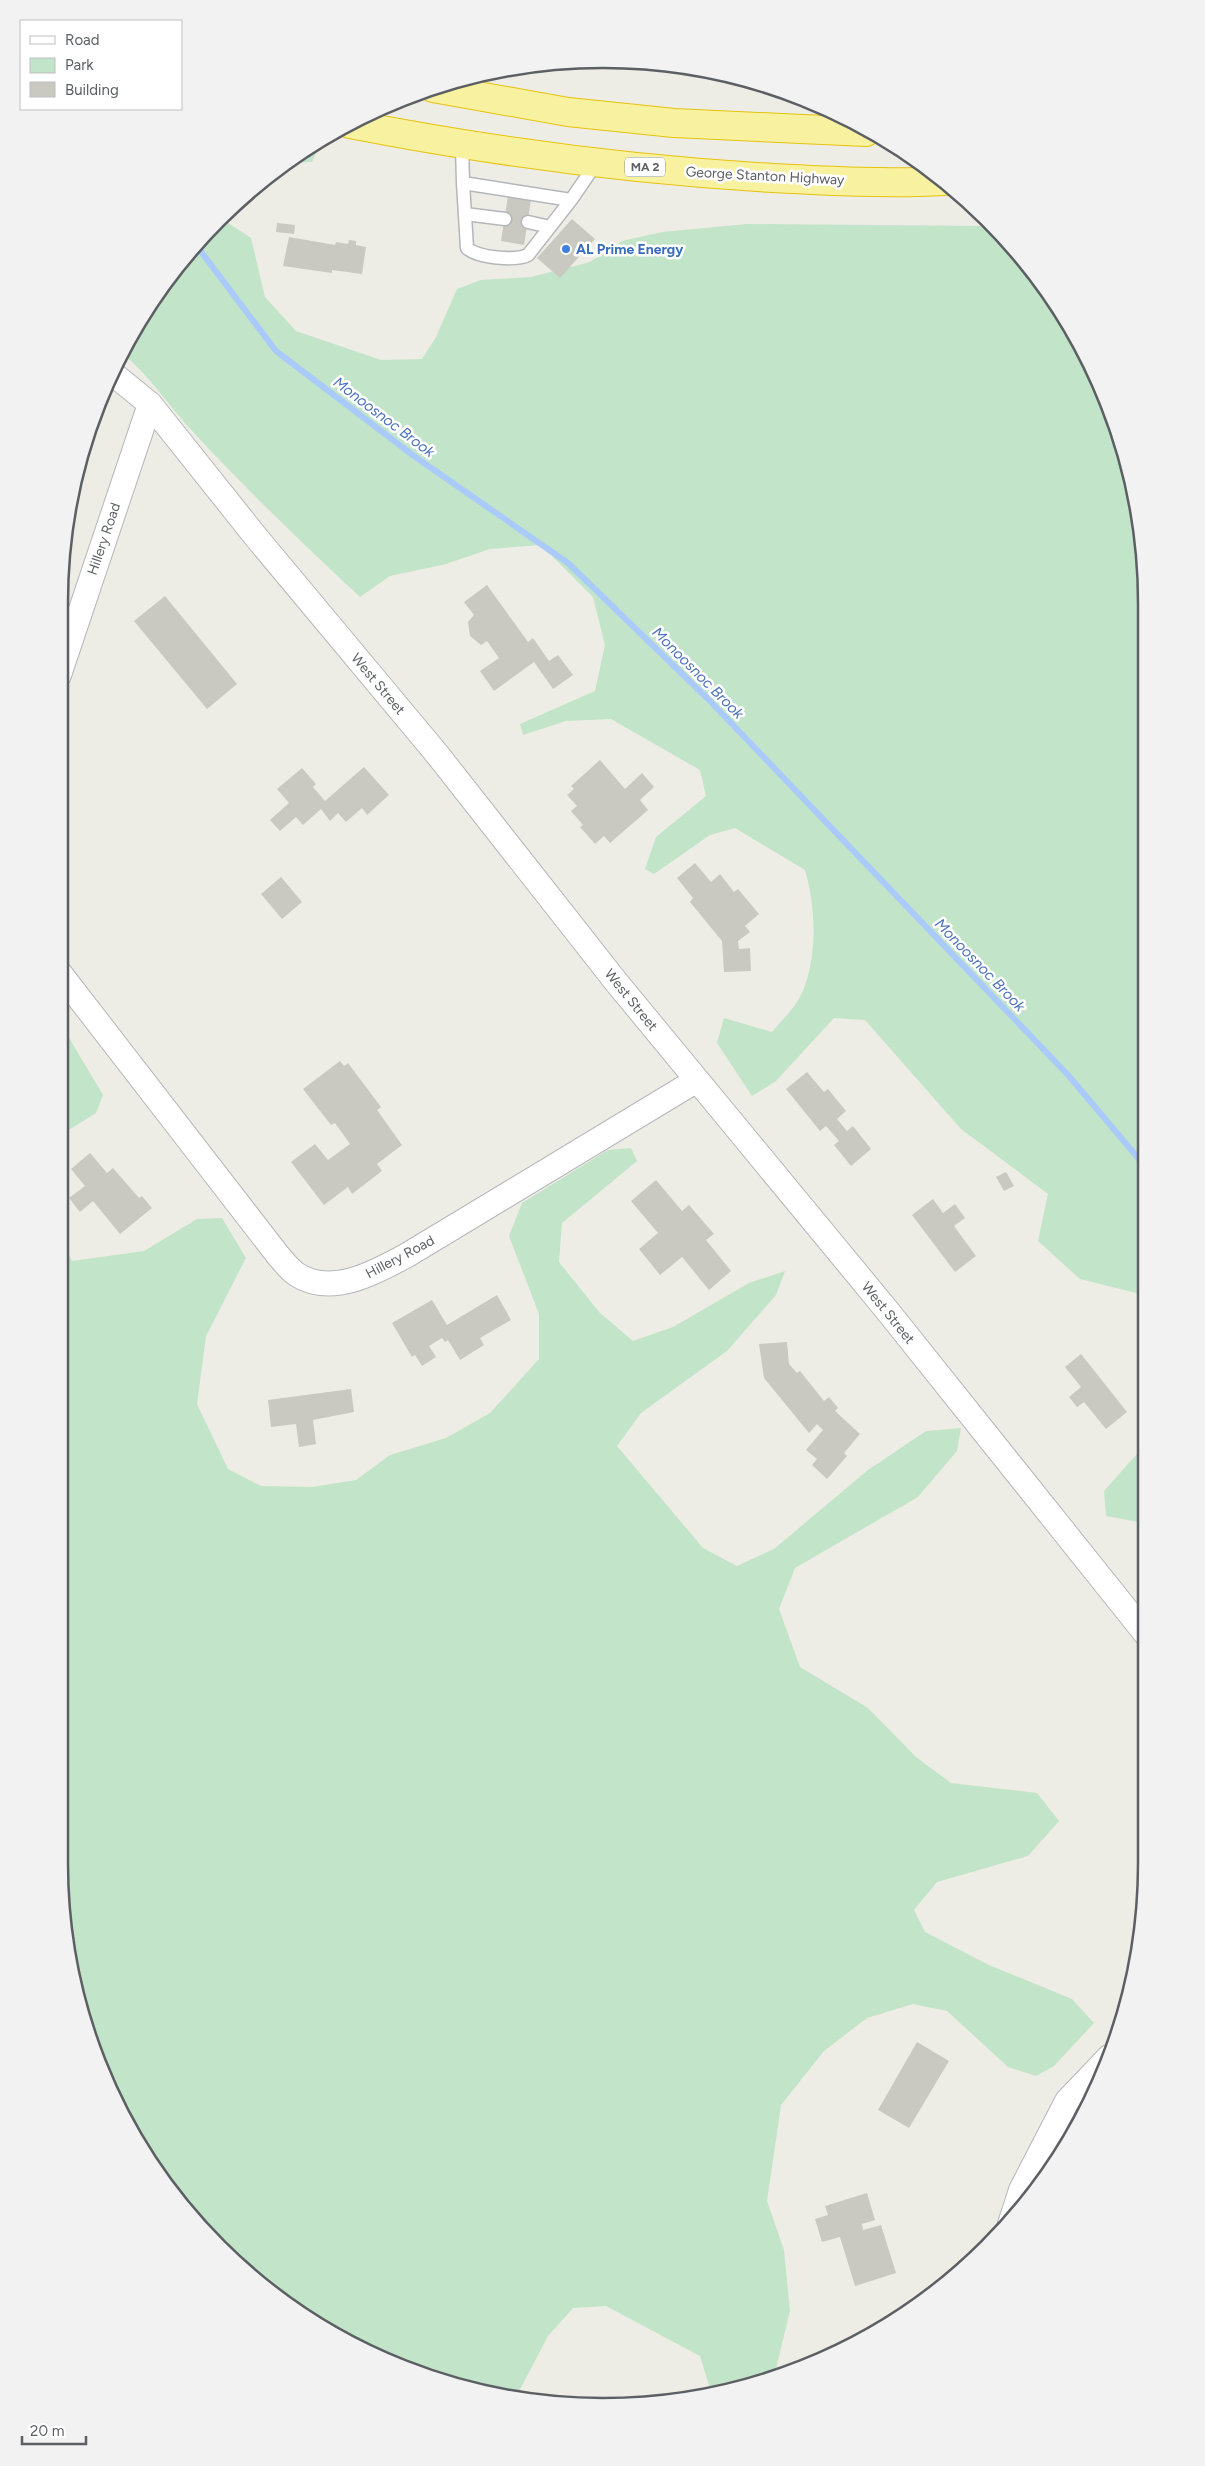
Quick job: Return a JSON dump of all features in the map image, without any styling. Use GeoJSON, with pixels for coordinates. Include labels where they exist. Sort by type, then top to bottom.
{"type":"FeatureCollection","features":[{"type":"Feature","properties":{"kind":"highway"},"geometry":{"type":"LineString","coordinates":[[448,91],[568,112],[674,124],[856,132]]}},
{"type":"Feature","properties":{"kind":"highway","name":"George Stanton Highway"},"geometry":{"type":"LineString","coordinates":[[360,126],[462,144],[597,162],[725,175],[832,181],[932,181]]}},
{"type":"Feature","properties":{"kind":"street","name":"West Street"},"geometry":{"type":"LineString","coordinates":[[118,378],[150,404],[256,537],[438,754],[617,983],[886,1309],[1138,1624]]}},
{"type":"Feature","properties":{"kind":"street","name":"Hillery Road"},"geometry":{"type":"LineString","coordinates":[[68,648],[150,404]]}},
{"type":"Feature","properties":{"kind":"street","name":"Hillery Road"},"geometry":{"type":"LineString","coordinates":[[68,984],[277,1254],[296,1274],[309,1280],[334,1282],[362,1278],[375,1272],[409,1254],[697,1080]]}},
{"type":"Feature","properties":{"kind":"street"},"geometry":{"type":"LineString","coordinates":[[1018,2201],[1021,2190],[1067,2101],[1096,2071]]}},
{"type":"Feature","properties":{"kind":"lane"},"geometry":{"type":"LineString","coordinates":[[462,144],[462,183],[467,248],[471,251],[497,257],[519,259],[528,255],[571,200],[597,162]]}},
{"type":"Feature","properties":{"kind":"lane"},"geometry":{"type":"LineString","coordinates":[[462,183],[571,200]]}},
{"type":"Feature","properties":{"kind":"lane"},"geometry":{"type":"LineString","coordinates":[[465,214],[505,219]]}},
{"type":"Feature","properties":{"kind":"lane"},"geometry":{"type":"LineString","coordinates":[[528,222],[550,227]]}},
{"type":"Feature","properties":{"kind":"green space"},"geometry":{"type":"Polygon","coordinates":[[[317,150],[312,162],[299,162],[317,150]]]}},
{"type":"Feature","properties":{"kind":"green space"},"geometry":{"type":"Polygon","coordinates":[[[226,222],[251,238],[265,297],[296,331],[381,360],[422,359],[436,337],[457,289],[481,280],[531,277],[590,262],[622,241],[662,232],[747,224],[983,226],[1027,277],[1047,305],[1066,335],[1082,366],[1097,398],[1109,431],[1127,498],[1133,533],[1138,602],[1138,1294],[1080,1279],[1038,1241],[1048,1194],[961,1129],[865,1020],[834,1018],[776,1081],[752,1096],[717,1043],[724,1018],[772,1032],[792,1010],[801,995],[807,981],[814,933],[809,885],[805,870],[735,828],[710,835],[654,874],[645,869],[656,837],[706,796],[700,770],[611,719],[566,721],[523,735],[520,724],[595,691],[605,645],[593,597],[541,545],[490,549],[446,564],[390,576],[360,597],[233,474],[193,432],[142,371],[127,358],[158,305],[200,250],[226,222]]]}},
{"type":"Feature","properties":{"kind":"green space"},"geometry":{"type":"Polygon","coordinates":[[[68,1036],[103,1095],[96,1113],[68,1130],[68,1036]]]}},
{"type":"Feature","properties":{"kind":"green space"},"geometry":{"type":"Polygon","coordinates":[[[631,1148],[637,1161],[562,1223],[559,1262],[600,1313],[633,1341],[673,1327],[749,1283],[785,1271],[776,1295],[727,1351],[641,1413],[617,1446],[703,1548],[737,1566],[774,1549],[868,1470],[926,1431],[961,1428],[957,1451],[918,1497],[795,1568],[779,1609],[800,1667],[868,1708],[916,1757],[951,1783],[1037,1793],[1059,1821],[1028,1856],[937,1882],[914,1910],[925,1932],[989,1965],[1072,1999],[1094,2023],[1054,2066],[1036,2076],[1008,2067],[947,2011],[913,2004],[867,2018],[824,2051],[781,2105],[767,2201],[784,2250],[790,2311],[776,2369],[710,2387],[700,2356],[606,2306],[573,2308],[548,2336],[519,2392],[464,2380],[398,2358],[335,2327],[277,2288],[224,2242],[178,2189],[139,2131],[108,2068],[86,2002],[78,1968],[69,1898],[68,1253],[72,1261],[144,1251],[197,1219],[222,1218],[246,1258],[206,1336],[197,1404],[228,1469],[261,1486],[312,1487],[356,1480],[390,1455],[446,1438],[490,1413],[539,1359],[539,1314],[509,1236],[522,1203],[608,1150],[631,1148]]]}},
{"type":"Feature","properties":{"kind":"green space"},"geometry":{"type":"Polygon","coordinates":[[[1138,1453],[1138,1522],[1106,1516],[1104,1491],[1138,1453]]]}},
{"type":"Feature","properties":{"kind":"building"},"geometry":{"type":"Polygon","coordinates":[[[508,196],[531,200],[524,245],[501,241],[508,196]]]}},
{"type":"Feature","properties":{"kind":"building","name":"AL Prime Energy"},"geometry":{"type":"Polygon","coordinates":[[[572,219],[595,239],[560,278],[537,258],[572,219]]]}},
{"type":"Feature","properties":{"kind":"building"},"geometry":{"type":"Polygon","coordinates":[[[277,223],[295,225],[294,234],[276,232],[277,223]]]}},
{"type":"Feature","properties":{"kind":"building"},"geometry":{"type":"Polygon","coordinates":[[[289,237],[335,245],[336,242],[348,244],[349,240],[356,241],[356,245],[366,247],[362,274],[332,270],[332,273],[283,266],[289,237]]]}},
{"type":"Feature","properties":{"kind":"building"},"geometry":{"type":"Polygon","coordinates":[[[487,585],[528,642],[533,638],[549,661],[558,655],[573,675],[553,689],[534,662],[494,691],[480,671],[499,658],[487,641],[481,645],[470,636],[468,622],[474,615],[464,602],[487,585]]]}},
{"type":"Feature","properties":{"kind":"building"},"geometry":{"type":"Polygon","coordinates":[[[165,596],[237,684],[207,709],[134,621],[165,596]]]}},
{"type":"Feature","properties":{"kind":"building"},"geometry":{"type":"Polygon","coordinates":[[[600,760],[625,789],[642,773],[654,787],[640,800],[648,810],[610,843],[604,836],[595,844],[580,827],[583,825],[571,811],[577,806],[567,795],[574,789],[571,786],[600,760]]]}},
{"type":"Feature","properties":{"kind":"building"},"geometry":{"type":"Polygon","coordinates":[[[364,767],[389,795],[367,815],[362,808],[346,822],[338,813],[330,821],[321,809],[303,825],[296,817],[280,831],[270,820],[289,803],[277,789],[302,768],[316,784],[313,787],[325,801],[364,767]]]}},
{"type":"Feature","properties":{"kind":"building"},"geometry":{"type":"Polygon","coordinates":[[[695,863],[711,882],[720,874],[734,892],[738,889],[759,914],[745,926],[750,932],[738,941],[739,949],[750,948],[751,971],[724,972],[722,941],[690,902],[693,898],[677,878],[695,863]]]}},
{"type":"Feature","properties":{"kind":"building"},"geometry":{"type":"Polygon","coordinates":[[[281,877],[302,902],[282,919],[261,894],[281,877]]]}},
{"type":"Feature","properties":{"kind":"building"},"geometry":{"type":"Polygon","coordinates":[[[340,1061],[344,1066],[348,1063],[381,1107],[377,1110],[402,1145],[377,1164],[382,1171],[352,1194],[348,1187],[324,1205],[291,1162],[315,1144],[328,1160],[350,1144],[335,1123],[331,1125],[303,1089],[340,1061]]]}},
{"type":"Feature","properties":{"kind":"building"},"geometry":{"type":"Polygon","coordinates":[[[807,1072],[824,1092],[828,1089],[846,1111],[837,1119],[847,1131],[853,1126],[871,1149],[851,1166],[834,1145],[839,1141],[826,1126],[820,1131],[786,1089],[807,1072]]]}},
{"type":"Feature","properties":{"kind":"building"},"geometry":{"type":"Polygon","coordinates":[[[90,1153],[107,1173],[113,1168],[139,1198],[142,1196],[152,1208],[120,1234],[93,1201],[80,1212],[69,1198],[85,1186],[71,1169],[90,1153]]]}},
{"type":"Feature","properties":{"kind":"building"},"geometry":{"type":"Polygon","coordinates":[[[1006,1172],[1014,1186],[1004,1191],[996,1177],[1006,1172]]]}},
{"type":"Feature","properties":{"kind":"building"},"geometry":{"type":"Polygon","coordinates":[[[656,1180],[682,1211],[689,1205],[714,1234],[706,1240],[731,1271],[709,1290],[682,1257],[660,1275],[639,1249],[658,1233],[631,1201],[656,1180]]]}},
{"type":"Feature","properties":{"kind":"building"},"geometry":{"type":"Polygon","coordinates":[[[933,1199],[943,1213],[955,1204],[965,1218],[954,1226],[976,1256],[955,1272],[912,1215],[933,1199]]]}},
{"type":"Feature","properties":{"kind":"building"},"geometry":{"type":"Polygon","coordinates":[[[497,1295],[511,1320],[480,1338],[484,1345],[460,1360],[448,1340],[445,1342],[442,1338],[429,1346],[436,1357],[422,1366],[415,1355],[412,1357],[392,1323],[432,1300],[447,1325],[497,1295]]]}},
{"type":"Feature","properties":{"kind":"building"},"geometry":{"type":"Polygon","coordinates":[[[787,1342],[789,1364],[797,1373],[800,1371],[824,1401],[829,1397],[838,1408],[835,1411],[860,1434],[844,1453],[847,1456],[827,1479],[812,1465],[817,1459],[806,1450],[823,1430],[817,1424],[809,1433],[764,1378],[759,1344],[787,1342]]]}},
{"type":"Feature","properties":{"kind":"building"},"geometry":{"type":"Polygon","coordinates":[[[1081,1354],[1127,1412],[1106,1429],[1084,1402],[1077,1407],[1069,1397],[1081,1387],[1065,1367],[1081,1354]]]}},
{"type":"Feature","properties":{"kind":"building"},"geometry":{"type":"Polygon","coordinates":[[[351,1389],[354,1412],[313,1420],[316,1444],[299,1447],[296,1424],[271,1427],[268,1400],[351,1389]]]}},
{"type":"Feature","properties":{"kind":"building"},"geometry":{"type":"Polygon","coordinates":[[[917,2042],[949,2061],[909,2128],[878,2110],[917,2042]]]}},
{"type":"Feature","properties":{"kind":"building"},"geometry":{"type":"Polygon","coordinates":[[[867,2193],[875,2220],[862,2224],[863,2230],[881,2225],[896,2273],[855,2286],[840,2237],[822,2242],[815,2219],[828,2215],[825,2206],[867,2193]]]}},
{"type":"Feature","properties":{"kind":"waterway","name":"Monoosnoc Brook"},"geometry":{"type":"LineString","coordinates":[[200,250],[276,351],[414,456],[568,563],[709,700],[1068,1075],[1138,1158]]}},
{"type":"Feature","properties":{"kind":"place","name":"AL Prime Energy"},"geometry":{"type":"Point","coordinates":[566,249]}}]}
